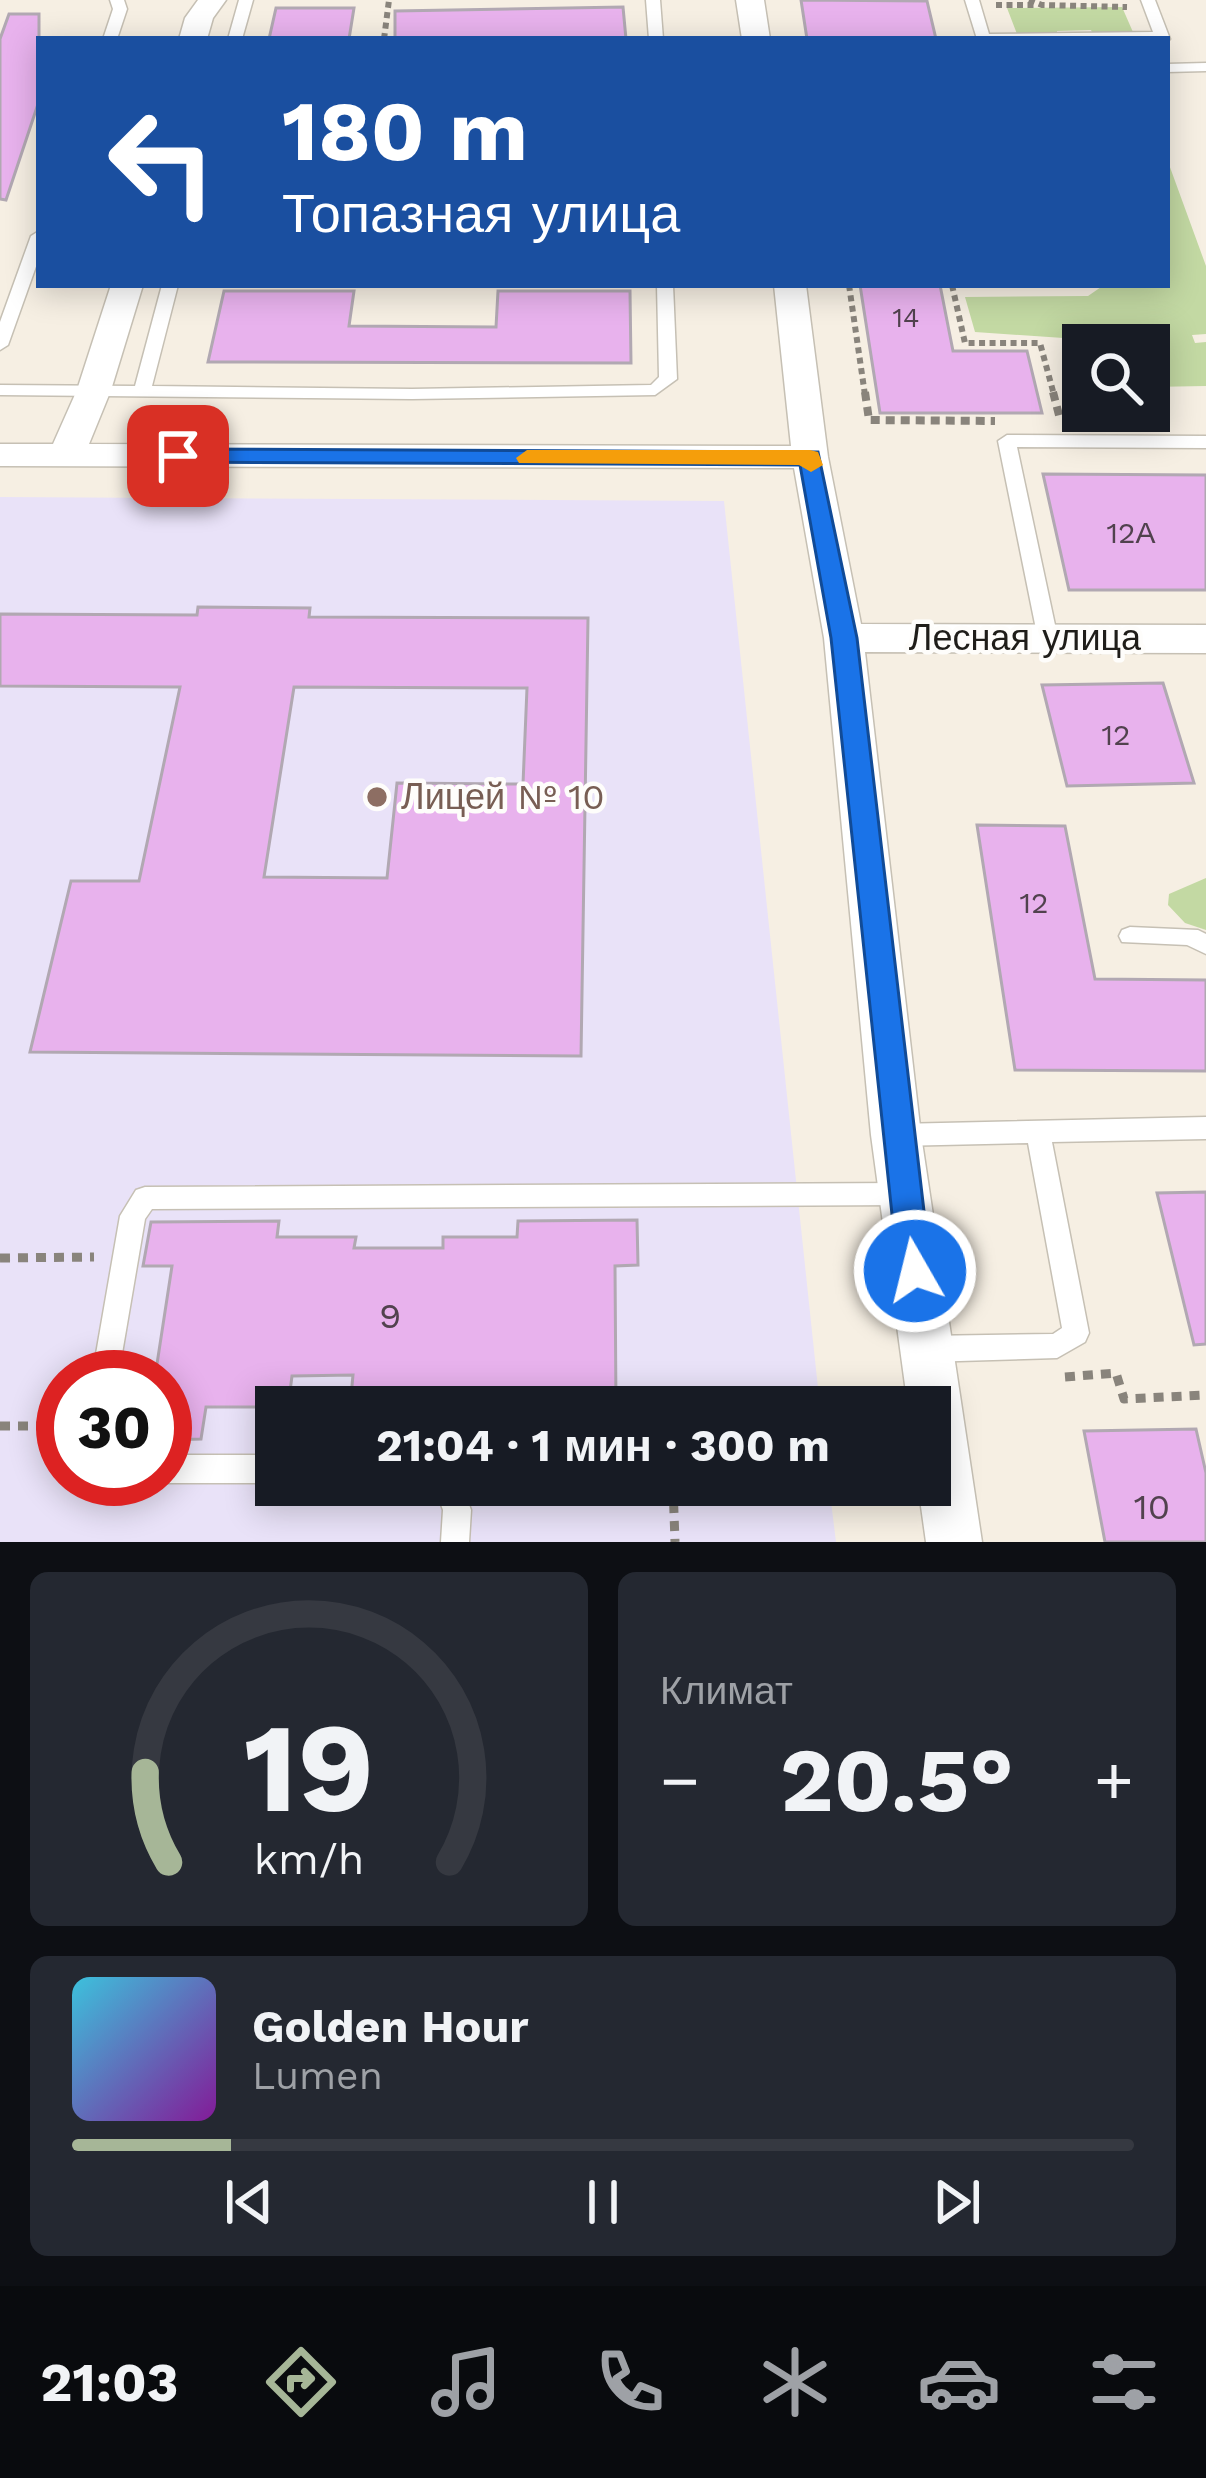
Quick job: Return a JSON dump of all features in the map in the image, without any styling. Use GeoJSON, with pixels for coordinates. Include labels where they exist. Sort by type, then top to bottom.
{"type":"FeatureCollection","features":[{"type":"Feature","properties":{"kind":"street"},"geometry":{"type":"LineString","coordinates":[[750,0],[756,36]]}},
{"type":"Feature","properties":{"kind":"street"},"geometry":{"type":"LineString","coordinates":[[66,456],[94,390],[126,288]]}},
{"type":"Feature","properties":{"kind":"street"},"geometry":{"type":"LineString","coordinates":[[790,288],[810,457],[844,638],[896,1135],[954,1542]]}},
{"type":"Feature","properties":{"kind":"street"},"geometry":{"type":"LineString","coordinates":[[0,455],[810,457]]}},
{"type":"Feature","properties":{"kind":"street","name":"Лесная улица"},"geometry":{"type":"LineString","coordinates":[[844,638],[1206,639]]}},
{"type":"Feature","properties":{"kind":"lane"},"geometry":{"type":"LineString","coordinates":[[111,36],[120,9],[117,0]]}},
{"type":"Feature","properties":{"kind":"lane"},"geometry":{"type":"LineString","coordinates":[[237,36],[246,0]]}},
{"type":"Feature","properties":{"kind":"lane"},"geometry":{"type":"LineString","coordinates":[[653,0],[656,36]]}},
{"type":"Feature","properties":{"kind":"lane"},"geometry":{"type":"LineString","coordinates":[[973,0],[983,36]]}},
{"type":"Feature","properties":{"kind":"lane"},"geometry":{"type":"LineString","coordinates":[[1148,0],[1161,36]]}},
{"type":"Feature","properties":{"kind":"lane"},"geometry":{"type":"LineString","coordinates":[[1170,68],[1206,67]]}},
{"type":"Feature","properties":{"kind":"lane"},"geometry":{"type":"LineString","coordinates":[[0,345],[36,244]]}},
{"type":"Feature","properties":{"kind":"lane"},"geometry":{"type":"LineString","coordinates":[[142,391],[169,288]]}},
{"type":"Feature","properties":{"kind":"lane"},"geometry":{"type":"LineString","coordinates":[[0,390],[412,394],[655,390],[668,380],[670,366],[665,288]]}},
{"type":"Feature","properties":{"kind":"lane"},"geometry":{"type":"LineString","coordinates":[[1048,639],[1007,441],[1206,442]]}},
{"type":"Feature","properties":{"kind":"lane"},"geometry":{"type":"LineString","coordinates":[[1130,936],[1190,936],[1206,945]]}},
{"type":"Feature","properties":{"kind":"lane"},"geometry":{"type":"LineString","coordinates":[[896,1135],[1206,1128]]}},
{"type":"Feature","properties":{"kind":"lane"},"geometry":{"type":"LineString","coordinates":[[925,1349],[1057,1346],[1076,1333],[1038,1132]]}},
{"type":"Feature","properties":{"kind":"lane"},"geometry":{"type":"LineString","coordinates":[[110,1350],[136,1205],[158,1196],[904,1194]]}},
{"type":"Feature","properties":{"kind":"lane"},"geometry":{"type":"LineString","coordinates":[[192,1469],[255,1469]]}},
{"type":"Feature","properties":{"kind":"lane"},"geometry":{"type":"LineString","coordinates":[[455,1542],[456,1506]]}},
{"type":"Feature","properties":{"kind":"path"},"geometry":{"type":"LineString","coordinates":[[384,36],[389,0]]}},
{"type":"Feature","properties":{"kind":"path"},"geometry":{"type":"LineString","coordinates":[[849,288],[868,420],[1012,421]]}},
{"type":"Feature","properties":{"kind":"path"},"geometry":{"type":"LineString","coordinates":[[953,288],[965,343],[1040,343],[1060,422]]}},
{"type":"Feature","properties":{"kind":"path"},"geometry":{"type":"LineString","coordinates":[[0,1258],[126,1257]]}},
{"type":"Feature","properties":{"kind":"path"},"geometry":{"type":"LineString","coordinates":[[1045,1379],[1116,1373],[1124,1400],[1206,1395]]}},
{"type":"Feature","properties":{"kind":"path"},"geometry":{"type":"LineString","coordinates":[[0,1426],[36,1426]]}},
{"type":"Feature","properties":{"kind":"path"},"geometry":{"type":"LineString","coordinates":[[673,1506],[674,1542]]}},
{"type":"Feature","properties":{"kind":"shaded area","name":"Лицей № 10"},"geometry":{"type":"Polygon","coordinates":[[[0,497],[724,501],[818,1386],[255,1386],[255,1506],[832,1506],[836,1542],[0,1542],[0,497]]]}},
{"type":"Feature","properties":{"kind":"green space"},"geometry":{"type":"Polygon","coordinates":[[[1122,7],[1135,36],[1094,36],[1091,30],[1057,31],[1057,36],[1017,34],[1007,8],[1122,7]]]}},
{"type":"Feature","properties":{"kind":"green space"},"geometry":{"type":"Polygon","coordinates":[[[1170,167],[1206,266],[1206,334],[1192,335],[1195,343],[1206,342],[1206,386],[1170,387],[1170,324],[1062,324],[1062,338],[975,332],[965,297],[1088,296],[1100,288],[1170,288],[1170,167]]]}},
{"type":"Feature","properties":{"kind":"green space"},"geometry":{"type":"Polygon","coordinates":[[[1206,878],[1206,930],[1185,923],[1168,905],[1169,894],[1206,878]]]}},
{"type":"Feature","properties":{"kind":"building"},"geometry":{"type":"Polygon","coordinates":[[[801,0],[927,1],[935,36],[807,36],[801,0]]]}},
{"type":"Feature","properties":{"kind":"building"},"geometry":{"type":"Polygon","coordinates":[[[623,7],[626,36],[395,36],[395,11],[623,7]]]}},
{"type":"Feature","properties":{"kind":"building"},"geometry":{"type":"Polygon","coordinates":[[[276,8],[354,8],[349,36],[270,36],[276,8]]]}},
{"type":"Feature","properties":{"kind":"building"},"geometry":{"type":"Polygon","coordinates":[[[9,14],[39,14],[36,110],[6,200],[0,199],[0,39],[9,14]]]}},
{"type":"Feature","properties":{"kind":"building"},"geometry":{"type":"Polygon","coordinates":[[[860,288],[941,288],[953,351],[1027,351],[1042,413],[880,413],[860,288]]]}},
{"type":"Feature","properties":{"kind":"building"},"geometry":{"type":"Polygon","coordinates":[[[224,291],[354,291],[349,326],[496,327],[498,291],[630,291],[631,363],[208,362],[224,291]]]}},
{"type":"Feature","properties":{"kind":"building"},"geometry":{"type":"Polygon","coordinates":[[[1043,474],[1206,475],[1206,590],[1069,590],[1043,474]]]}},
{"type":"Feature","properties":{"kind":"building","name":"Лицей № 10"},"geometry":{"type":"Polygon","coordinates":[[[198,607],[310,608],[309,617],[588,618],[581,1056],[30,1052],[71,881],[139,881],[180,687],[0,686],[0,614],[197,615],[198,607]],[[294,687],[264,877],[387,878],[397,783],[523,784],[527,688],[294,687]]]}},
{"type":"Feature","properties":{"kind":"building"},"geometry":{"type":"Polygon","coordinates":[[[1163,683],[1194,783],[1067,786],[1042,685],[1163,683]]]}},
{"type":"Feature","properties":{"kind":"building"},"geometry":{"type":"Polygon","coordinates":[[[977,825],[1065,826],[1095,979],[1206,980],[1206,1071],[1015,1070],[977,825]]]}},
{"type":"Feature","properties":{"kind":"building"},"geometry":{"type":"Polygon","coordinates":[[[1206,1192],[1206,1344],[1194,1345],[1157,1193],[1206,1192]]]}},
{"type":"Feature","properties":{"kind":"building"},"geometry":{"type":"Polygon","coordinates":[[[637,1220],[638,1265],[615,1266],[616,1386],[352,1386],[353,1375],[292,1376],[291,1386],[255,1386],[255,1407],[206,1407],[201,1439],[192,1439],[192,1350],[159,1350],[172,1266],[143,1266],[151,1222],[279,1221],[277,1237],[356,1237],[354,1248],[443,1248],[443,1237],[517,1237],[518,1221],[637,1220]]]}},
{"type":"Feature","properties":{"kind":"building"},"geometry":{"type":"Polygon","coordinates":[[[1196,1429],[1206,1473],[1206,1542],[1105,1542],[1084,1431],[1196,1429]]]}},
{"type":"Feature","properties":{"kind":"slow traffic"},"geometry":{"type":"LineString","coordinates":[[527,458],[810,457],[811,465]]}},
{"type":"Feature","properties":{"kind":"place","name":"Лицей № 10"},"geometry":{"type":"Point","coordinates":[377,797]}},
{"type":"Feature","properties":{"kind":"route"},"geometry":{"type":"LineString","coordinates":[[178,456],[810,457],[844,638],[896,1135],[915,1271]]}}]}
